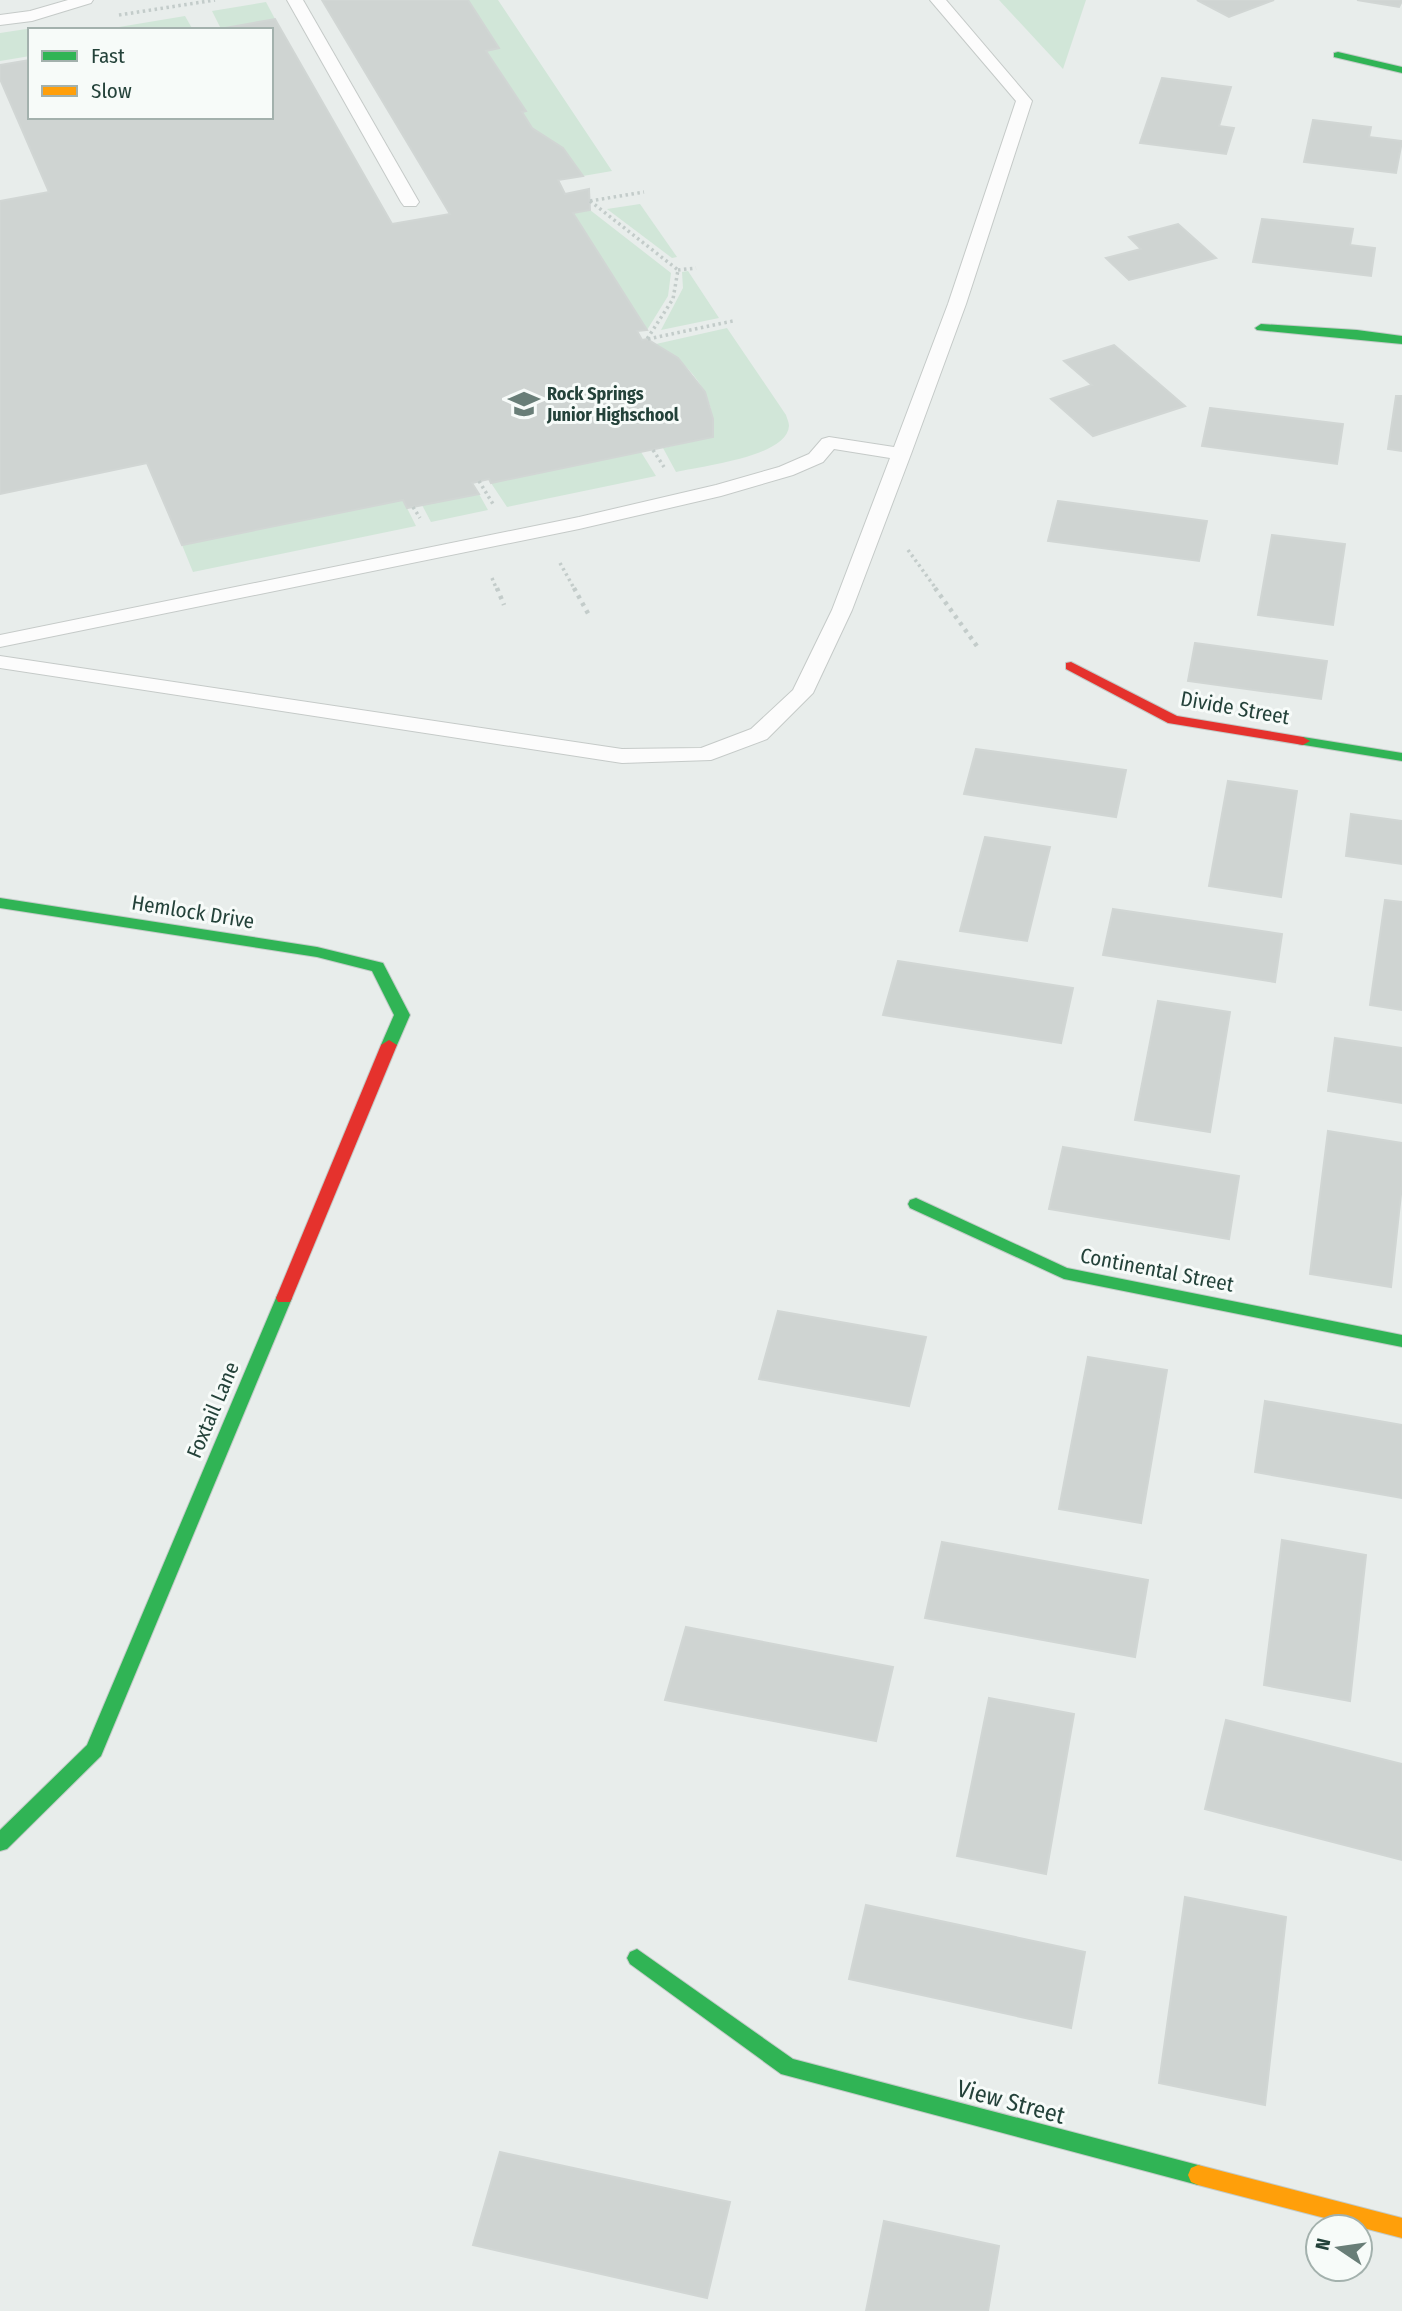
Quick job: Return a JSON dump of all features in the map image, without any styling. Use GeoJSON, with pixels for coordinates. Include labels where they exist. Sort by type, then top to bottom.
{"type":"FeatureCollection","features":[{"type":"Feature","properties":{"kind":"street"},"geometry":{"type":"LineString","coordinates":[[1338,55],[1402,70]]}},
{"type":"Feature","properties":{"kind":"street"},"geometry":{"type":"LineString","coordinates":[[1261,328],[1357,334],[1402,340]]}},
{"type":"Feature","properties":{"kind":"street","name":"Divide Street"},"geometry":{"type":"LineString","coordinates":[[1071,666],[1173,720],[1402,757]]}},
{"type":"Feature","properties":{"kind":"street","name":"Hemlock Drive"},"geometry":{"type":"LineString","coordinates":[[0,903],[317,952],[378,967]]}},
{"type":"Feature","properties":{"kind":"street","name":"Foxtail Lane"},"geometry":{"type":"LineString","coordinates":[[1,1843],[94,1750],[402,1015],[378,967]]}},
{"type":"Feature","properties":{"kind":"street","name":"Continental Street"},"geometry":{"type":"LineString","coordinates":[[916,1204],[1064,1273],[1402,1340]]}},
{"type":"Feature","properties":{"kind":"street","name":"View Street"},"geometry":{"type":"LineString","coordinates":[[637,1958],[788,2067],[1402,2228]]}},
{"type":"Feature","properties":{"kind":"lane"},"geometry":{"type":"LineString","coordinates":[[0,20],[32,16],[85,0]]}},
{"type":"Feature","properties":{"kind":"lane"},"geometry":{"type":"LineString","coordinates":[[295,0],[410,202]]}},
{"type":"Feature","properties":{"kind":"lane"},"geometry":{"type":"LineString","coordinates":[[0,662],[622,756],[703,755],[759,734],[802,693],[842,610],[957,304],[1024,101],[938,0]]}},
{"type":"Feature","properties":{"kind":"lane"},"geometry":{"type":"LineString","coordinates":[[0,641],[579,523],[721,490],[786,471],[816,458],[828,443],[901,454]]}},
{"type":"Feature","properties":{"kind":"path"},"geometry":{"type":"LineString","coordinates":[[119,15],[215,0]]}},
{"type":"Feature","properties":{"kind":"path"},"geometry":{"type":"LineString","coordinates":[[644,192],[590,201],[678,270],[696,268]]}},
{"type":"Feature","properties":{"kind":"path"},"geometry":{"type":"LineString","coordinates":[[678,270],[678,289],[667,312],[647,339],[733,321]]}},
{"type":"Feature","properties":{"kind":"path"},"geometry":{"type":"LineString","coordinates":[[479,481],[498,513]]}},
{"type":"Feature","properties":{"kind":"path"},"geometry":{"type":"LineString","coordinates":[[902,542],[979,649]]}},
{"type":"Feature","properties":{"kind":"path"},"geometry":{"type":"LineString","coordinates":[[558,559],[590,617]]}},
{"type":"Feature","properties":{"kind":"path"},"geometry":{"type":"LineString","coordinates":[[489,573],[504,605]]}},
{"type":"Feature","properties":{"kind":"green space"},"geometry":{"type":"Polygon","coordinates":[[[468,0],[498,0],[612,171],[583,176],[563,148],[532,128],[522,112],[525,110],[486,51],[499,48],[468,0]]]}},
{"type":"Feature","properties":{"kind":"green space"},"geometry":{"type":"Polygon","coordinates":[[[999,0],[1086,0],[1063,69],[999,0]]]}},
{"type":"Feature","properties":{"kind":"green space"},"geometry":{"type":"Polygon","coordinates":[[[266,2],[275,19],[220,28],[212,11],[266,2]]]}},
{"type":"Feature","properties":{"kind":"green space"},"geometry":{"type":"Polygon","coordinates":[[[185,16],[192,28],[113,28],[185,16]]]}},
{"type":"Feature","properties":{"kind":"green space"},"geometry":{"type":"Polygon","coordinates":[[[28,29],[28,56],[0,61],[0,33],[28,29]]]}},
{"type":"Feature","properties":{"kind":"green space"},"geometry":{"type":"Polygon","coordinates":[[[640,204],[677,257],[672,258],[607,209],[640,204]]]}},
{"type":"Feature","properties":{"kind":"green space"},"geometry":{"type":"Polygon","coordinates":[[[590,210],[671,273],[668,296],[647,330],[573,213],[590,210]]]}},
{"type":"Feature","properties":{"kind":"green space"},"geometry":{"type":"Polygon","coordinates":[[[688,271],[719,318],[661,330],[683,288],[682,272],[688,271]]]}},
{"type":"Feature","properties":{"kind":"green space"},"geometry":{"type":"Polygon","coordinates":[[[727,328],[786,415],[789,426],[785,437],[759,453],[676,472],[663,448],[713,437],[711,408],[706,394],[690,371],[656,344],[727,328]]]}},
{"type":"Feature","properties":{"kind":"green space"},"geometry":{"type":"Polygon","coordinates":[[[641,452],[656,476],[507,507],[491,483],[641,452]]]}},
{"type":"Feature","properties":{"kind":"green space"},"geometry":{"type":"Polygon","coordinates":[[[479,494],[488,510],[431,522],[422,505],[479,494]]]}},
{"type":"Feature","properties":{"kind":"green space"},"geometry":{"type":"Polygon","coordinates":[[[403,500],[416,526],[193,572],[182,545],[403,500]]]}},
{"type":"Feature","properties":{"kind":"building"},"geometry":{"type":"Polygon","coordinates":[[[322,0],[468,0],[499,48],[486,51],[526,111],[522,112],[532,128],[563,148],[583,176],[558,180],[565,194],[589,189],[590,210],[573,213],[647,330],[637,331],[642,340],[647,339],[678,358],[705,392],[713,419],[713,437],[491,483],[489,479],[472,483],[479,494],[407,508],[403,500],[182,545],[147,463],[0,494],[0,201],[49,192],[0,79],[0,65],[28,60],[28,119],[273,119],[273,28],[225,28],[275,19],[392,224],[450,214],[322,0]]]}},
{"type":"Feature","properties":{"kind":"building"},"geometry":{"type":"Polygon","coordinates":[[[1197,0],[1274,0],[1229,17],[1197,0]]]}},
{"type":"Feature","properties":{"kind":"building"},"geometry":{"type":"Polygon","coordinates":[[[1357,0],[1402,0],[1402,1],[1399,7],[1357,0]]]}},
{"type":"Feature","properties":{"kind":"building"},"geometry":{"type":"Polygon","coordinates":[[[1162,78],[1231,87],[1219,126],[1234,128],[1226,154],[1140,143],[1162,78]]]}},
{"type":"Feature","properties":{"kind":"building"},"geometry":{"type":"Polygon","coordinates":[[[1313,120],[1371,127],[1369,137],[1402,141],[1396,173],[1304,162],[1313,120]]]}},
{"type":"Feature","properties":{"kind":"building"},"geometry":{"type":"Polygon","coordinates":[[[1262,219],[1353,229],[1350,245],[1375,248],[1371,276],[1253,262],[1262,219]]]}},
{"type":"Feature","properties":{"kind":"building"},"geometry":{"type":"Polygon","coordinates":[[[1178,224],[1216,258],[1129,280],[1106,258],[1141,249],[1129,237],[1178,224]]]}},
{"type":"Feature","properties":{"kind":"building"},"geometry":{"type":"Polygon","coordinates":[[[1114,345],[1185,406],[1093,436],[1051,399],[1092,385],[1064,361],[1114,345]]]}},
{"type":"Feature","properties":{"kind":"building"},"geometry":{"type":"Polygon","coordinates":[[[1396,396],[1402,396],[1402,451],[1388,449],[1396,396]]]}},
{"type":"Feature","properties":{"kind":"building"},"geometry":{"type":"Polygon","coordinates":[[[1210,408],[1343,424],[1337,464],[1202,446],[1210,408]]]}},
{"type":"Feature","properties":{"kind":"building"},"geometry":{"type":"Polygon","coordinates":[[[1058,501],[1207,521],[1199,561],[1048,541],[1058,501]]]}},
{"type":"Feature","properties":{"kind":"building"},"geometry":{"type":"Polygon","coordinates":[[[1272,535],[1345,544],[1333,625],[1258,615],[1272,535]]]}},
{"type":"Feature","properties":{"kind":"building"},"geometry":{"type":"Polygon","coordinates":[[[1195,643],[1327,661],[1321,699],[1188,681],[1195,643]]]}},
{"type":"Feature","properties":{"kind":"building"},"geometry":{"type":"Polygon","coordinates":[[[976,749],[1126,770],[1116,817],[964,794],[976,749]]]}},
{"type":"Feature","properties":{"kind":"building"},"geometry":{"type":"Polygon","coordinates":[[[1228,781],[1297,791],[1281,897],[1209,886],[1228,781]]]}},
{"type":"Feature","properties":{"kind":"building"},"geometry":{"type":"Polygon","coordinates":[[[1351,814],[1402,821],[1402,864],[1346,856],[1351,814]]]}},
{"type":"Feature","properties":{"kind":"building"},"geometry":{"type":"Polygon","coordinates":[[[985,837],[1050,847],[1027,941],[960,931],[985,837]]]}},
{"type":"Feature","properties":{"kind":"building"},"geometry":{"type":"Polygon","coordinates":[[[1385,900],[1402,902],[1402,1010],[1370,1005],[1385,900]]]}},
{"type":"Feature","properties":{"kind":"building"},"geometry":{"type":"Polygon","coordinates":[[[1113,909],[1282,934],[1275,982],[1103,955],[1113,909]]]}},
{"type":"Feature","properties":{"kind":"building"},"geometry":{"type":"Polygon","coordinates":[[[898,961],[1073,988],[1061,1043],[883,1015],[898,961]]]}},
{"type":"Feature","properties":{"kind":"building"},"geometry":{"type":"Polygon","coordinates":[[[1158,1001],[1230,1012],[1210,1132],[1135,1120],[1158,1001]]]}},
{"type":"Feature","properties":{"kind":"building"},"geometry":{"type":"Polygon","coordinates":[[[1335,1038],[1402,1048],[1402,1103],[1328,1091],[1335,1038]]]}},
{"type":"Feature","properties":{"kind":"building"},"geometry":{"type":"Polygon","coordinates":[[[1328,1131],[1402,1143],[1402,1185],[1391,1287],[1310,1274],[1328,1131]]]}},
{"type":"Feature","properties":{"kind":"building"},"geometry":{"type":"Polygon","coordinates":[[[1063,1147],[1239,1176],[1229,1239],[1049,1209],[1063,1147]]]}},
{"type":"Feature","properties":{"kind":"building"},"geometry":{"type":"Polygon","coordinates":[[[778,1311],[926,1337],[909,1406],[759,1379],[778,1311]]]}},
{"type":"Feature","properties":{"kind":"building"},"geometry":{"type":"Polygon","coordinates":[[[1088,1357],[1167,1370],[1141,1523],[1059,1509],[1088,1357]]]}},
{"type":"Feature","properties":{"kind":"building"},"geometry":{"type":"Polygon","coordinates":[[[1265,1401],[1402,1425],[1402,1498],[1255,1472],[1265,1401]]]}},
{"type":"Feature","properties":{"kind":"building"},"geometry":{"type":"Polygon","coordinates":[[[1282,1540],[1366,1555],[1350,1701],[1264,1685],[1282,1540]]]}},
{"type":"Feature","properties":{"kind":"building"},"geometry":{"type":"Polygon","coordinates":[[[942,1542],[1148,1580],[1135,1657],[925,1618],[942,1542]]]}},
{"type":"Feature","properties":{"kind":"building"},"geometry":{"type":"Polygon","coordinates":[[[686,1627],[893,1667],[876,1741],[665,1700],[686,1627]]]}},
{"type":"Feature","properties":{"kind":"building"},"geometry":{"type":"Polygon","coordinates":[[[989,1698],[1074,1714],[1046,1874],[957,1856],[989,1698]]]}},
{"type":"Feature","properties":{"kind":"building"},"geometry":{"type":"Polygon","coordinates":[[[1226,1720],[1402,1764],[1402,1860],[1205,1809],[1226,1720]]]}},
{"type":"Feature","properties":{"kind":"building"},"geometry":{"type":"Polygon","coordinates":[[[1185,1897],[1286,1917],[1265,2105],[1159,2083],[1185,1897]]]}},
{"type":"Feature","properties":{"kind":"building"},"geometry":{"type":"Polygon","coordinates":[[[866,1905],[1085,1952],[1071,2028],[849,1979],[866,1905]]]}},
{"type":"Feature","properties":{"kind":"building"},"geometry":{"type":"Polygon","coordinates":[[[500,2152],[730,2202],[707,2298],[473,2245],[500,2152]]]}},
{"type":"Feature","properties":{"kind":"building"},"geometry":{"type":"Polygon","coordinates":[[[884,2221],[999,2246],[988,2311],[866,2311],[884,2221]]]}},
{"type":"Feature","properties":{"kind":"traffic: fast"},"geometry":{"type":"LineString","coordinates":[[1338,55],[1402,70]]}},
{"type":"Feature","properties":{"kind":"traffic: fast"},"geometry":{"type":"LineString","coordinates":[[1261,328],[1357,334],[1402,340]]}},
{"type":"Feature","properties":{"kind":"traffic: fast"},"geometry":{"type":"LineString","coordinates":[[1303,741],[1402,757]]}},
{"type":"Feature","properties":{"kind":"traffic: fast"},"geometry":{"type":"LineString","coordinates":[[0,903],[317,952],[378,967],[402,1015],[389,1045]]}},
{"type":"Feature","properties":{"kind":"traffic: fast"},"geometry":{"type":"LineString","coordinates":[[916,1204],[1064,1273],[1402,1341]]}},
{"type":"Feature","properties":{"kind":"traffic: fast"},"geometry":{"type":"LineString","coordinates":[[0,1843],[94,1750],[284,1298]]}},
{"type":"Feature","properties":{"kind":"traffic: fast"},"geometry":{"type":"LineString","coordinates":[[637,1958],[788,2067],[1198,2175]]}},
{"type":"Feature","properties":{"kind":"traffic: slow"},"geometry":{"type":"LineString","coordinates":[[1198,2175],[1402,2228]]}},
{"type":"Feature","properties":{"kind":"traffic: jam"},"geometry":{"type":"LineString","coordinates":[[1071,666],[1173,720],[1303,741]]}},
{"type":"Feature","properties":{"kind":"traffic: jam"},"geometry":{"type":"LineString","coordinates":[[284,1298],[389,1045]]}},
{"type":"Feature","properties":{"kind":"place","name":"Rock Springs Junior Highschool"},"geometry":{"type":"Point","coordinates":[524,404]}}]}
